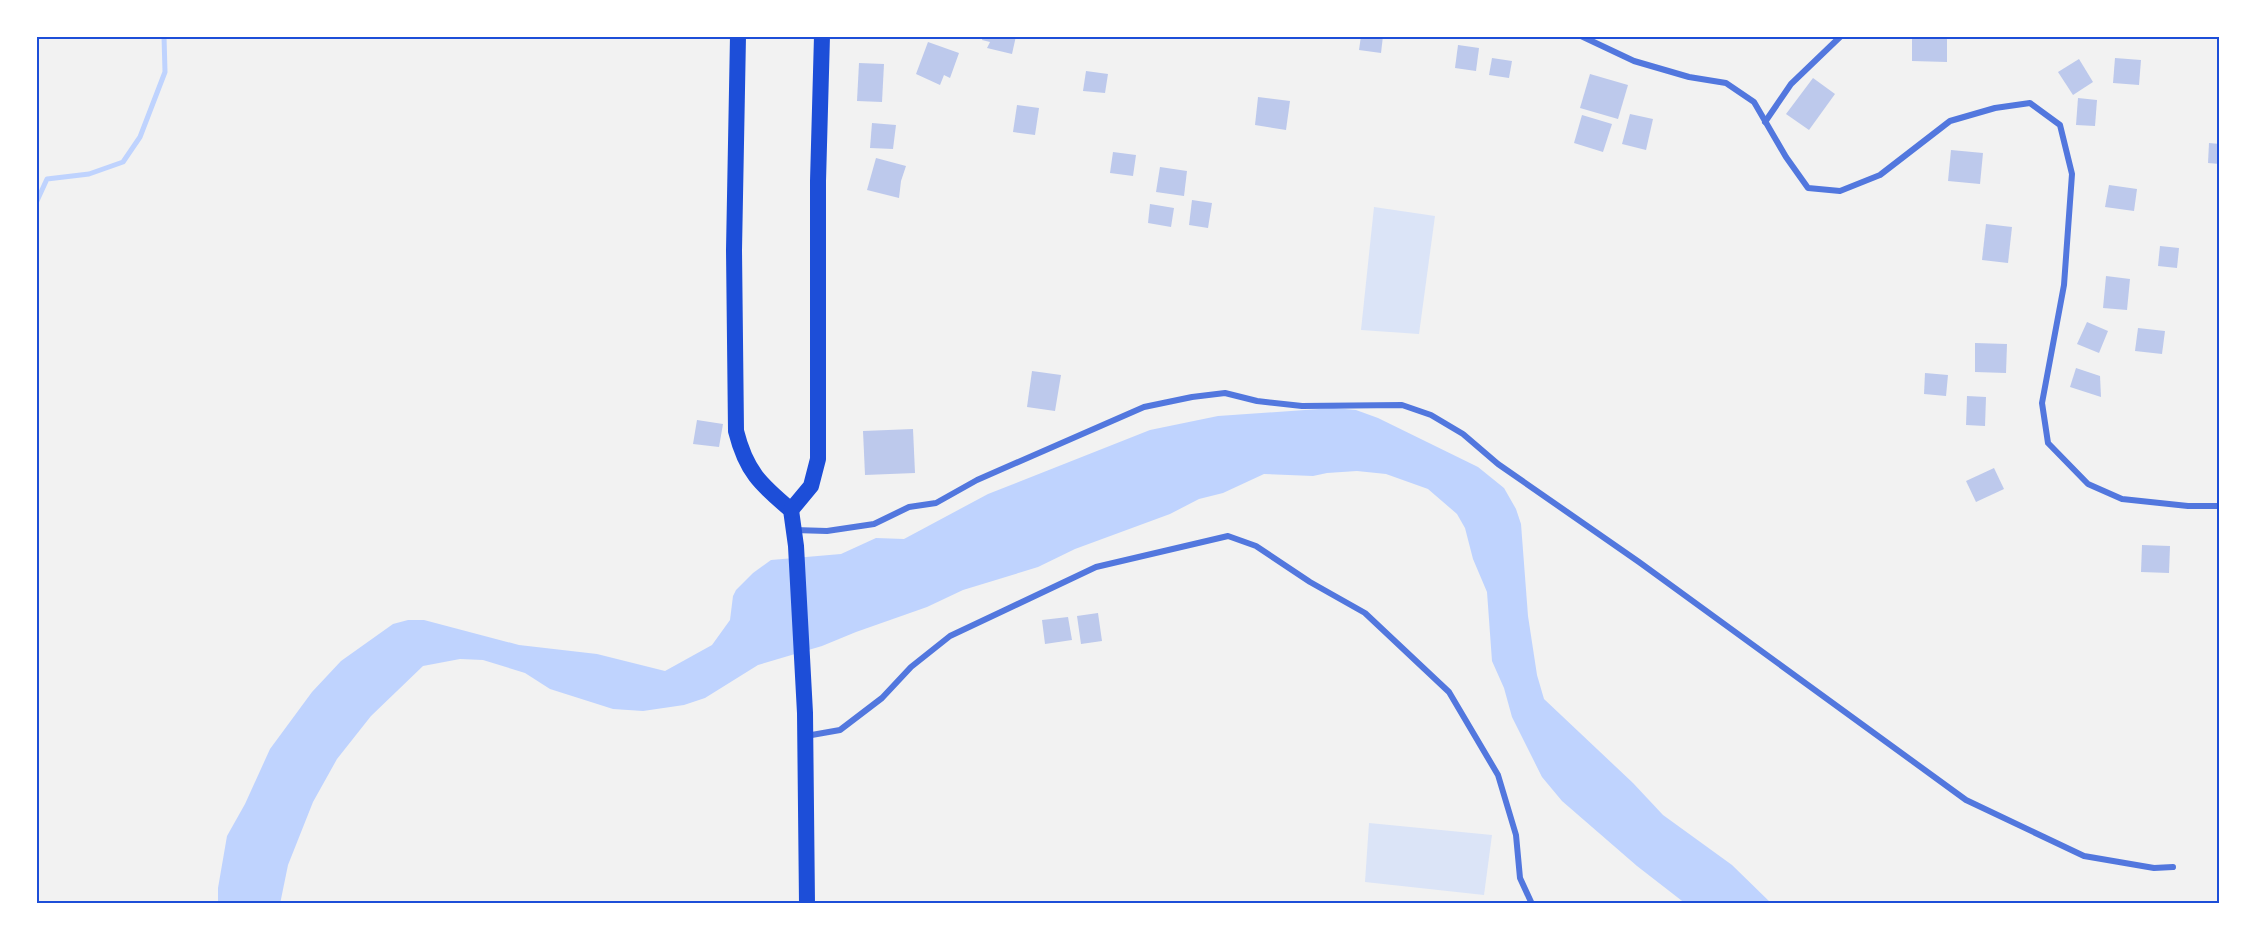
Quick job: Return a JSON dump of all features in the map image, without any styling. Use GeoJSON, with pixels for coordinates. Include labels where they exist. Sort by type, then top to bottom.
{"type":"FeatureCollection","features":[{"type":"Feature","properties":{"kind":"highway"},"geometry":{"type":"LineString","coordinates":[[738,36],[734,250],[736,431],[742,456],[752,471],[772,495],[791,510],[795,538],[805,713],[807,904]]}},
{"type":"Feature","properties":{"kind":"highway"},"geometry":{"type":"LineString","coordinates":[[791,510],[811,486],[819,450],[818,181],[822,36]]}},
{"type":"Feature","properties":{"kind":"street"},"geometry":{"type":"LineString","coordinates":[[1581,36],[1634,61],[1689,77],[1726,83],[1754,102],[1786,157],[1808,188],[1840,191],[1880,175],[1950,121],[1995,108],[2030,103],[2060,125],[2072,174],[2064,285],[2042,403],[2048,443],[2088,484],[2122,499],[2188,506],[2220,506]]}},
{"type":"Feature","properties":{"kind":"street"},"geometry":{"type":"LineString","coordinates":[[1765,122],[1791,84],[1841,36]]}},
{"type":"Feature","properties":{"kind":"street"},"geometry":{"type":"LineString","coordinates":[[795,538],[874,524],[909,507],[936,503],[977,480],[1144,407],[1225,393],[1257,401],[1302,406],[1402,405],[1431,415],[1463,434],[1498,464],[1649,569],[1966,800],[2085,856],[2154,868],[2173,867]]}},
{"type":"Feature","properties":{"kind":"street"},"geometry":{"type":"LineString","coordinates":[[805,736],[840,730],[882,698],[911,668],[950,636],[992,616],[1096,567],[1228,536],[1256,546],[1310,582],[1365,613],[1449,692],[1498,775],[1516,835],[1520,878],[1532,904]]}},
{"type":"Feature","properties":{"kind":"shaded area"},"geometry":{"type":"Polygon","coordinates":[[[1374,207],[1435,216],[1419,334],[1361,330],[1374,207]]]}},
{"type":"Feature","properties":{"kind":"shaded area"},"geometry":{"type":"Polygon","coordinates":[[[1369,823],[1492,835],[1484,895],[1365,882],[1369,823]]]}},
{"type":"Feature","properties":{"kind":"water"},"geometry":{"type":"Polygon","coordinates":[[[1333,408],[1356,410],[1378,418],[1478,467],[1504,488],[1516,509],[1521,524],[1528,616],[1537,675],[1544,699],[1633,783],[1663,815],[1732,865],[1772,904],[1686,904],[1637,866],[1562,801],[1542,777],[1512,717],[1504,688],[1492,661],[1487,592],[1473,559],[1465,528],[1457,514],[1428,489],[1386,474],[1357,471],[1313,476],[1264,474],[1223,493],[1199,499],[1170,514],[1075,549],[1038,567],[963,590],[927,607],[822,646],[758,665],[705,698],[684,705],[643,711],[613,709],[550,689],[525,673],[483,660],[460,659],[423,666],[371,716],[337,759],[313,802],[288,865],[280,904],[218,904],[218,888],[227,836],[245,804],[270,749],[312,692],[341,661],[393,624],[408,620],[424,620],[519,645],[597,654],[665,671],[712,645],[730,620],[736,590],[753,573],[771,560],[841,554],[876,538],[904,539],[988,494],[1150,430],[1218,416],[1333,408]]]}},
{"type":"Feature","properties":{"kind":"building"},"geometry":{"type":"Polygon","coordinates":[[[983,36],[1016,36],[1012,54],[987,48],[990,42],[982,40],[983,36]]]}},
{"type":"Feature","properties":{"kind":"building"},"geometry":{"type":"Polygon","coordinates":[[[1361,36],[1383,36],[1381,53],[1359,50],[1361,36]]]}},
{"type":"Feature","properties":{"kind":"building"},"geometry":{"type":"Polygon","coordinates":[[[1912,36],[1947,36],[1947,62],[1912,61],[1912,36]]]}},
{"type":"Feature","properties":{"kind":"building"},"geometry":{"type":"Polygon","coordinates":[[[928,42],[959,53],[950,78],[944,75],[940,85],[916,74],[928,42]]]}},
{"type":"Feature","properties":{"kind":"building"},"geometry":{"type":"Polygon","coordinates":[[[1458,45],[1479,48],[1476,71],[1455,68],[1458,45]]]}},
{"type":"Feature","properties":{"kind":"building"},"geometry":{"type":"Polygon","coordinates":[[[1492,58],[1512,61],[1509,78],[1489,75],[1492,58]]]}},
{"type":"Feature","properties":{"kind":"building"},"geometry":{"type":"Polygon","coordinates":[[[2115,58],[2141,60],[2139,85],[2113,83],[2115,58]]]}},
{"type":"Feature","properties":{"kind":"building"},"geometry":{"type":"Polygon","coordinates":[[[2079,59],[2093,82],[2073,95],[2058,72],[2079,59]]]}},
{"type":"Feature","properties":{"kind":"building"},"geometry":{"type":"Polygon","coordinates":[[[859,63],[884,64],[882,102],[857,101],[859,63]]]}},
{"type":"Feature","properties":{"kind":"building"},"geometry":{"type":"Polygon","coordinates":[[[1086,71],[1108,74],[1105,93],[1083,91],[1086,71]]]}},
{"type":"Feature","properties":{"kind":"building"},"geometry":{"type":"Polygon","coordinates":[[[1590,74],[1628,85],[1618,119],[1580,108],[1590,74]]]}},
{"type":"Feature","properties":{"kind":"building"},"geometry":{"type":"Polygon","coordinates":[[[1813,78],[1835,94],[1809,130],[1786,114],[1813,78]]]}},
{"type":"Feature","properties":{"kind":"building"},"geometry":{"type":"Polygon","coordinates":[[[1258,97],[1290,101],[1286,130],[1255,125],[1258,97]]]}},
{"type":"Feature","properties":{"kind":"building"},"geometry":{"type":"Polygon","coordinates":[[[2078,98],[2097,100],[2095,126],[2076,125],[2078,98]]]}},
{"type":"Feature","properties":{"kind":"building"},"geometry":{"type":"Polygon","coordinates":[[[1017,105],[1039,108],[1035,135],[1013,132],[1017,105]]]}},
{"type":"Feature","properties":{"kind":"building"},"geometry":{"type":"Polygon","coordinates":[[[1630,114],[1653,119],[1646,150],[1622,144],[1630,114]]]}},
{"type":"Feature","properties":{"kind":"building"},"geometry":{"type":"Polygon","coordinates":[[[1582,115],[1612,124],[1603,152],[1574,143],[1582,115]]]}},
{"type":"Feature","properties":{"kind":"building"},"geometry":{"type":"Polygon","coordinates":[[[872,123],[896,125],[893,149],[870,148],[872,123]]]}},
{"type":"Feature","properties":{"kind":"building"},"geometry":{"type":"Polygon","coordinates":[[[2209,143],[2220,144],[2220,164],[2208,163],[2209,143]]]}},
{"type":"Feature","properties":{"kind":"building"},"geometry":{"type":"Polygon","coordinates":[[[1951,150],[1983,153],[1980,184],[1948,181],[1951,150]]]}},
{"type":"Feature","properties":{"kind":"building"},"geometry":{"type":"Polygon","coordinates":[[[1113,152],[1136,155],[1133,176],[1110,173],[1113,152]]]}},
{"type":"Feature","properties":{"kind":"building"},"geometry":{"type":"Polygon","coordinates":[[[876,158],[906,166],[899,198],[867,190],[876,158]]]}},
{"type":"Feature","properties":{"kind":"building"},"geometry":{"type":"Polygon","coordinates":[[[1160,167],[1187,171],[1184,196],[1156,192],[1160,167]]]}},
{"type":"Feature","properties":{"kind":"building"},"geometry":{"type":"Polygon","coordinates":[[[2109,185],[2137,189],[2134,211],[2105,207],[2109,185]]]}},
{"type":"Feature","properties":{"kind":"building"},"geometry":{"type":"Polygon","coordinates":[[[1192,200],[1212,203],[1208,228],[1189,225],[1192,200]]]}},
{"type":"Feature","properties":{"kind":"building"},"geometry":{"type":"Polygon","coordinates":[[[1150,204],[1174,208],[1171,227],[1148,223],[1150,204]]]}},
{"type":"Feature","properties":{"kind":"building"},"geometry":{"type":"Polygon","coordinates":[[[1986,224],[2012,227],[2008,263],[1982,260],[1986,224]]]}},
{"type":"Feature","properties":{"kind":"building"},"geometry":{"type":"Polygon","coordinates":[[[2160,246],[2179,248],[2177,268],[2158,266],[2160,246]]]}},
{"type":"Feature","properties":{"kind":"building"},"geometry":{"type":"Polygon","coordinates":[[[2106,276],[2130,279],[2127,310],[2103,308],[2106,276]]]}},
{"type":"Feature","properties":{"kind":"building"},"geometry":{"type":"Polygon","coordinates":[[[2087,322],[2108,331],[2099,353],[2077,344],[2087,322]]]}},
{"type":"Feature","properties":{"kind":"building"},"geometry":{"type":"Polygon","coordinates":[[[2138,328],[2165,331],[2162,354],[2135,351],[2138,328]]]}},
{"type":"Feature","properties":{"kind":"building"},"geometry":{"type":"Polygon","coordinates":[[[1975,343],[2007,344],[2006,373],[1975,372],[1975,343]]]}},
{"type":"Feature","properties":{"kind":"building"},"geometry":{"type":"Polygon","coordinates":[[[2076,368],[2100,376],[2101,397],[2070,387],[2076,368]]]}},
{"type":"Feature","properties":{"kind":"building"},"geometry":{"type":"Polygon","coordinates":[[[1032,371],[1061,375],[1055,411],[1027,407],[1032,371]]]}},
{"type":"Feature","properties":{"kind":"building"},"geometry":{"type":"Polygon","coordinates":[[[1925,373],[1948,375],[1946,396],[1924,394],[1925,373]]]}},
{"type":"Feature","properties":{"kind":"building"},"geometry":{"type":"Polygon","coordinates":[[[1967,396],[1986,397],[1985,426],[1966,425],[1967,396]]]}},
{"type":"Feature","properties":{"kind":"building"},"geometry":{"type":"Polygon","coordinates":[[[697,420],[723,424],[719,447],[693,444],[697,420]]]}},
{"type":"Feature","properties":{"kind":"building"},"geometry":{"type":"Polygon","coordinates":[[[913,429],[915,473],[865,475],[863,431],[913,429]]]}},
{"type":"Feature","properties":{"kind":"building"},"geometry":{"type":"Polygon","coordinates":[[[1994,468],[2004,489],[1976,502],[1966,481],[1994,468]]]}},
{"type":"Feature","properties":{"kind":"building"},"geometry":{"type":"Polygon","coordinates":[[[2142,545],[2170,546],[2169,573],[2141,572],[2142,545]]]}},
{"type":"Feature","properties":{"kind":"building"},"geometry":{"type":"Polygon","coordinates":[[[1098,613],[1102,641],[1081,644],[1077,616],[1098,613]]]}},
{"type":"Feature","properties":{"kind":"building"},"geometry":{"type":"Polygon","coordinates":[[[1068,617],[1072,640],[1045,644],[1042,620],[1068,617]]]}},
{"type":"Feature","properties":{"kind":"waterway"},"geometry":{"type":"LineString","coordinates":[[36,203],[47,179],[89,174],[123,162],[140,137],[165,72],[164,36]]}}]}
